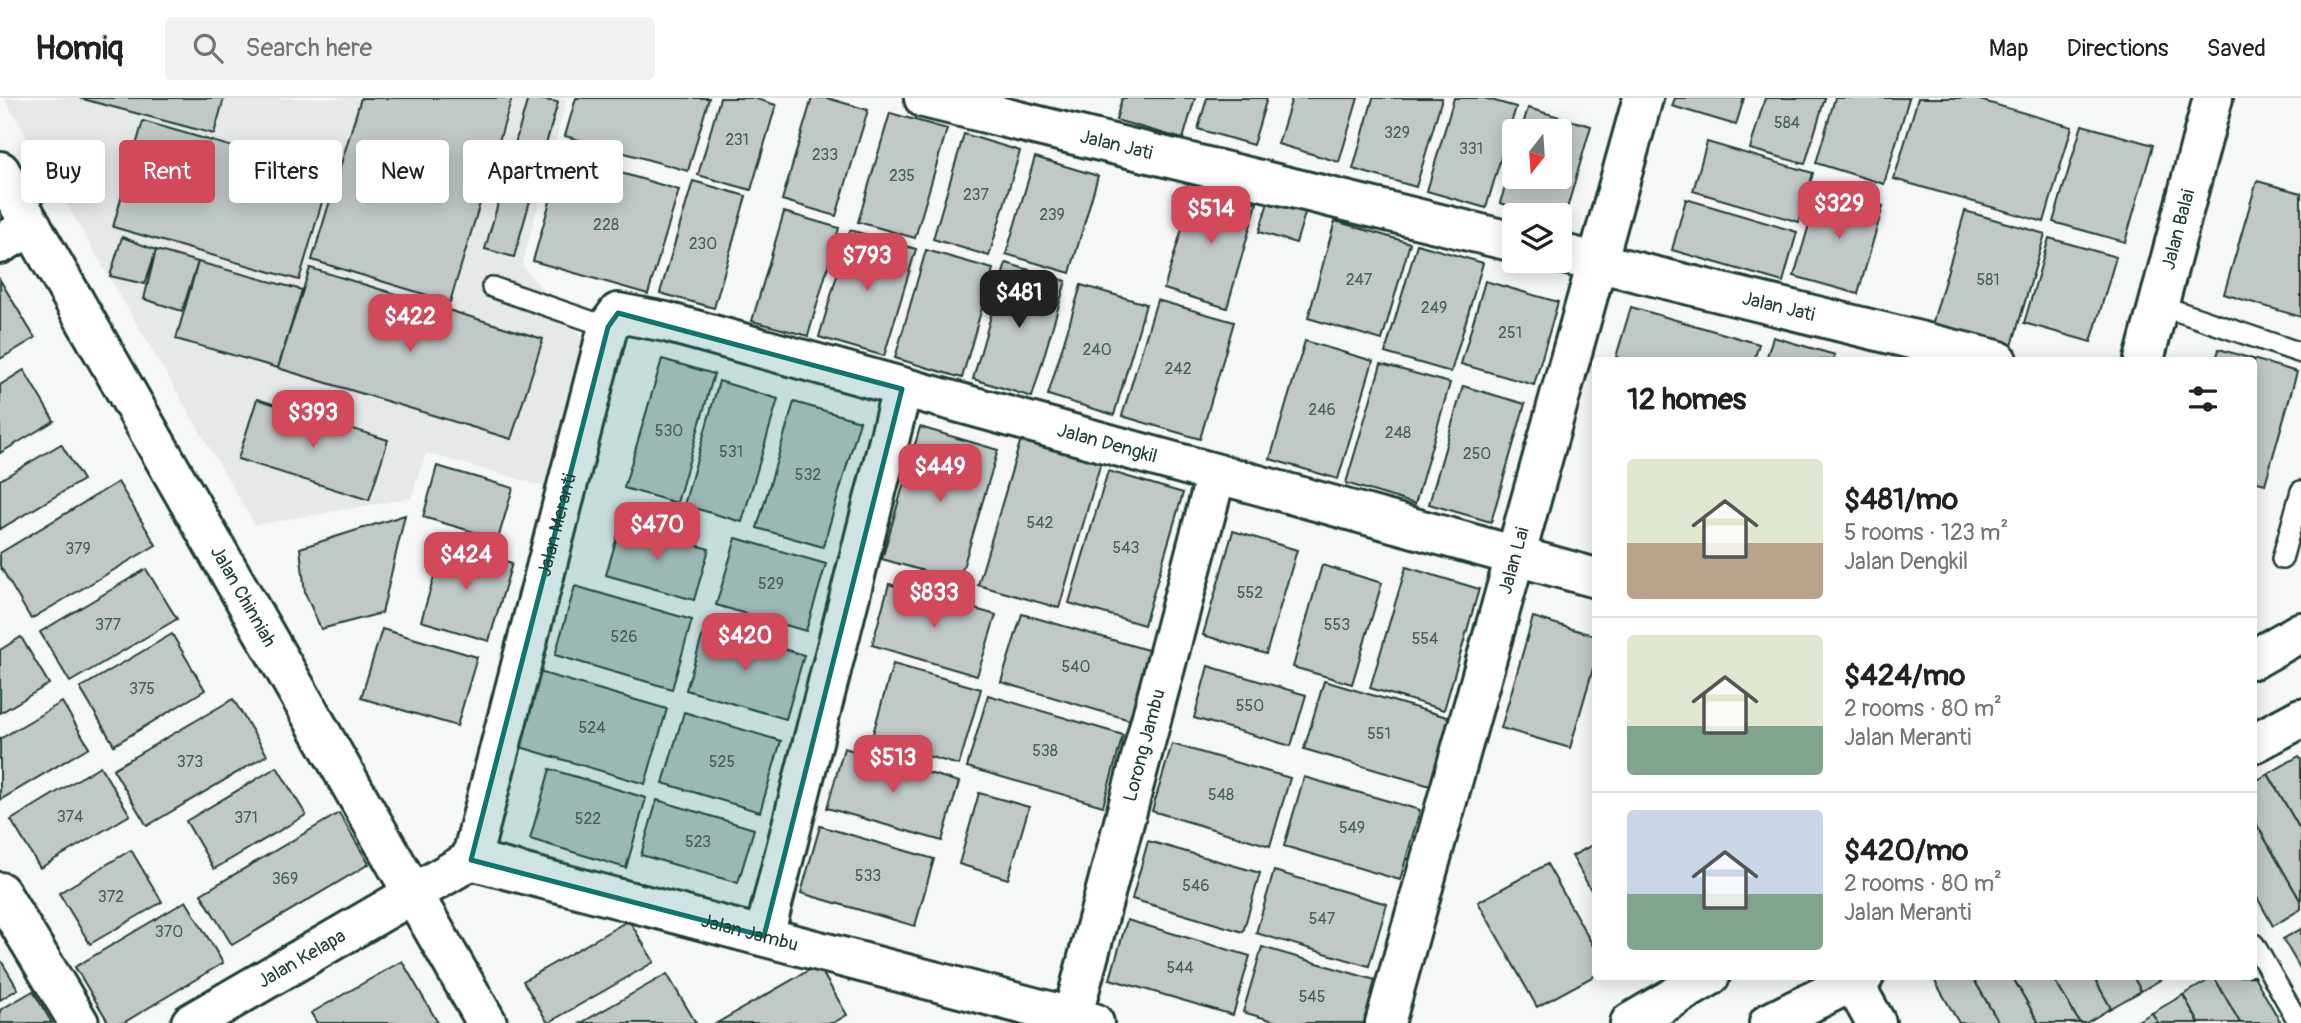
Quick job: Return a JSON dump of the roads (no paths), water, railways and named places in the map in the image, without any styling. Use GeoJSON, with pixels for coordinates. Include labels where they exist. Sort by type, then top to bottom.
{"type":"FeatureCollection","features":[{"type":"Feature","properties":{"kind":"street","name":"Jalan Jati"},"geometry":{"type":"LineString","coordinates":[[924,98],[1502,239]]}},
{"type":"Feature","properties":{"kind":"street","name":"Jalan Lai"},"geometry":{"type":"LineString","coordinates":[[1385,1023],[1643,98]]}},
{"type":"Feature","properties":{"kind":"street","name":"Jalan Balai"},"geometry":{"type":"LineString","coordinates":[[2145,357],[2213,98]]}},
{"type":"Feature","properties":{"kind":"street","name":"Jalan Chinniah"},"geometry":{"type":"LineString","coordinates":[[0,171],[16,235],[413,894],[487,1023]]}},
{"type":"Feature","properties":{"kind":"street","name":"Jalan Jati"},"geometry":{"type":"LineString","coordinates":[[1572,256],[1985,357]]}},
{"type":"Feature","properties":{"kind":"street","name":"Jalan Dengkil"},"geometry":{"type":"LineString","coordinates":[[613,320],[666,322],[1592,577]]}},
{"type":"Feature","properties":{"kind":"street","name":"Jalan Meranti"},"geometry":{"type":"LineString","coordinates":[[471,860],[613,320]]}},
{"type":"Feature","properties":{"kind":"street"},"geometry":{"type":"LineString","coordinates":[[764,936],[902,388]]}},
{"type":"Feature","properties":{"kind":"street","name":"Lorong Jambu"},"geometry":{"type":"LineString","coordinates":[[1083,1020],[1216,475]]}},
{"type":"Feature","properties":{"kind":"street"},"geometry":{"type":"LineString","coordinates":[[2257,657],[2301,632]]}},
{"type":"Feature","properties":{"kind":"street"},"geometry":{"type":"LineString","coordinates":[[2257,741],[2301,718]]}},
{"type":"Feature","properties":{"kind":"street"},"geometry":{"type":"LineString","coordinates":[[413,894],[471,860]]}},
{"type":"Feature","properties":{"kind":"street","name":"Jalan Jambu"},"geometry":{"type":"LineString","coordinates":[[471,860],[1083,1020]]}},
{"type":"Feature","properties":{"kind":"street"},"geometry":{"type":"LineString","coordinates":[[0,892],[79,1023]]}},
{"type":"Feature","properties":{"kind":"street","name":"Jalan Kelapa"},"geometry":{"type":"LineString","coordinates":[[191,1023],[413,894]]}},
{"type":"Feature","properties":{"kind":"street"},"geometry":{"type":"LineString","coordinates":[[1630,1023],[1703,980]]}},
{"type":"Feature","properties":{"kind":"street"},"geometry":{"type":"LineString","coordinates":[[1769,1023],[1859,980],[1876,1023]]}},
{"type":"Feature","properties":{"kind":"lane"},"geometry":{"type":"LineString","coordinates":[[492,287],[613,320]]}},
{"type":"Feature","properties":{"kind":"lane"},"geometry":{"type":"LineString","coordinates":[[2159,305],[2301,353]]}},
{"type":"Feature","properties":{"kind":"lane"},"geometry":{"type":"LineString","coordinates":[[2283,559],[2301,491]]}},
{"type":"Feature","properties":{"kind":"lane"},"geometry":{"type":"LineString","coordinates":[[2257,949],[2299,1023]]}}]}
